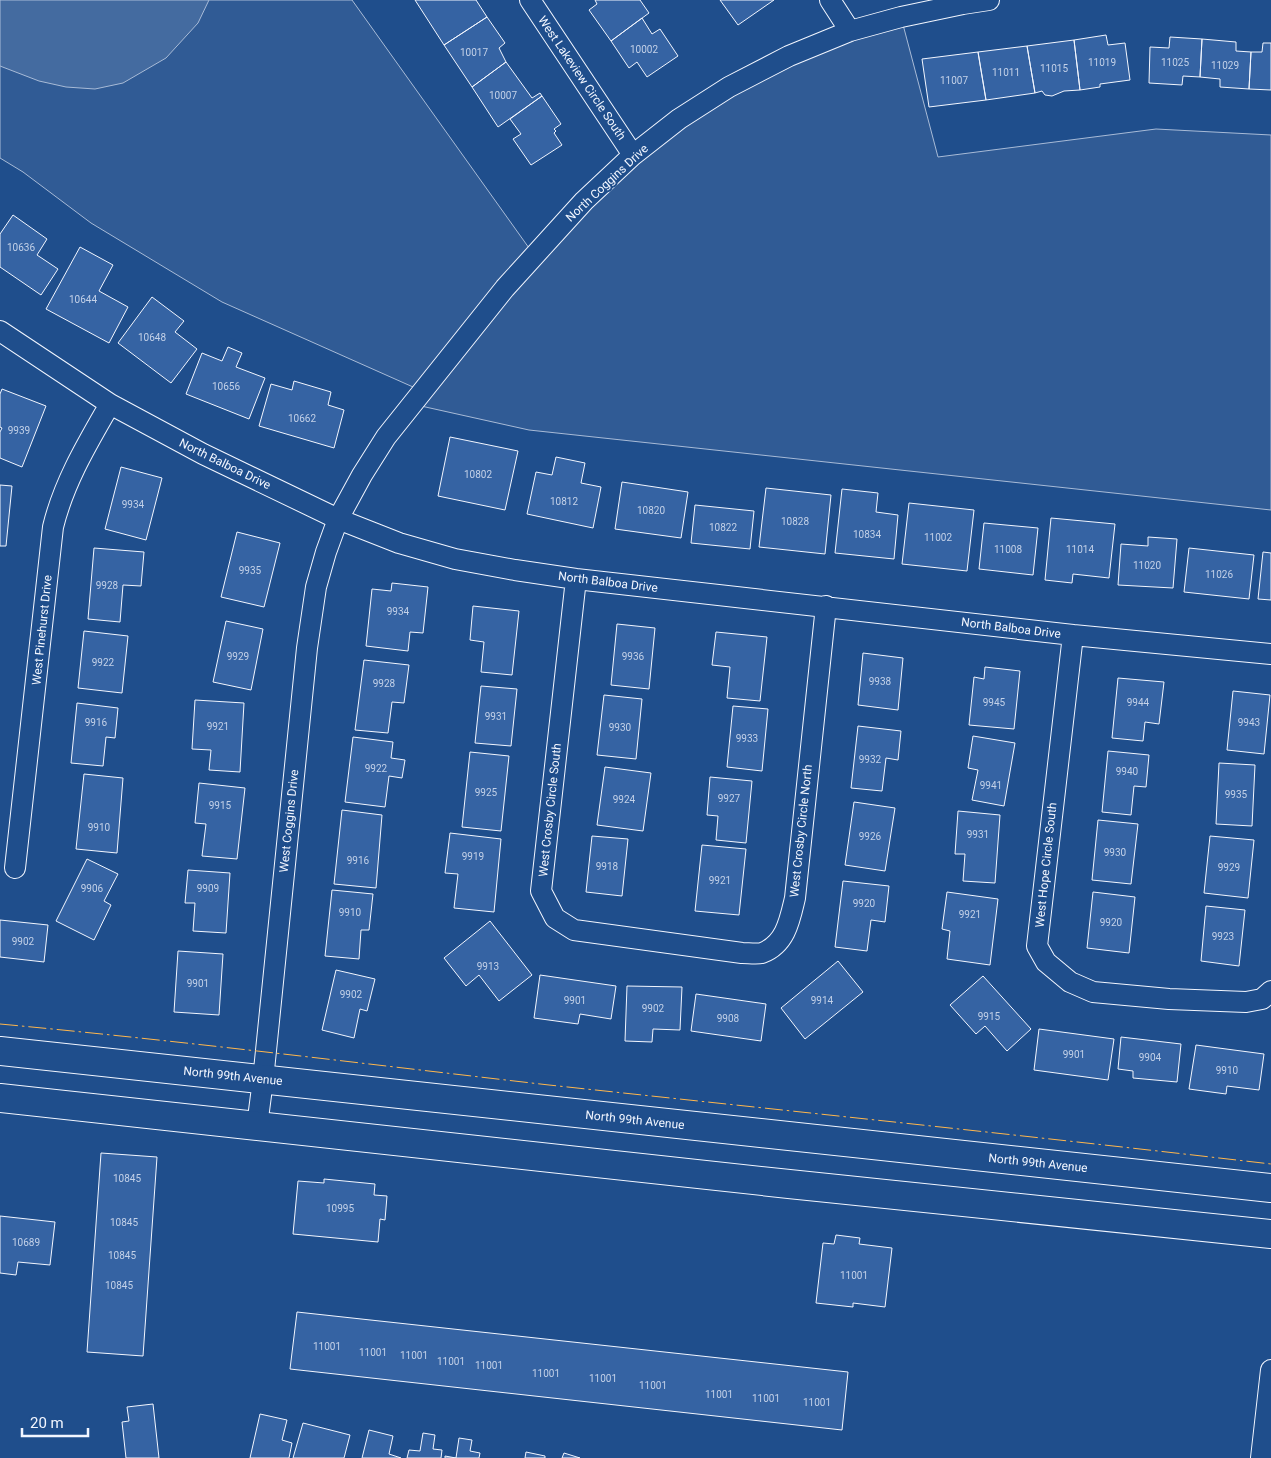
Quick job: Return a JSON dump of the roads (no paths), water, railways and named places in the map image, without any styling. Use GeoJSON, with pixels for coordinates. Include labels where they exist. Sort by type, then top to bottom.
{"type":"FeatureCollection","features":[{"type":"Feature","properties":{"kind":"main road","name":"North 99th Avenue"},"geometry":{"type":"LineString","coordinates":[[0,1050],[1271,1188]]}},
{"type":"Feature","properties":{"kind":"main road"},"geometry":{"type":"LineString","coordinates":[[0,1098],[789,1184],[1271,1234]]}},
{"type":"Feature","properties":{"kind":"street","name":"West Lakeview Circle South"},"geometry":{"type":"LineString","coordinates":[[530,0],[633,155]]}},
{"type":"Feature","properties":{"kind":"street"},"geometry":{"type":"LineString","coordinates":[[830,0],[850,31]]}},
{"type":"Feature","properties":{"kind":"street","name":"North Coggins Drive"},"geometry":{"type":"LineString","coordinates":[[338,519],[362,475],[386,437],[505,288],[584,201],[633,155],[679,118],[729,87],[789,56],[850,31],[901,17],[989,0]]}},
{"type":"Feature","properties":{"kind":"street","name":"North Balboa Drive"},"geometry":{"type":"LineString","coordinates":[[0,331],[110,404],[203,454],[338,519],[400,543],[455,558],[515,570],[576,579],[1072,635],[1271,654]]}},
{"type":"Feature","properties":{"kind":"street","name":"West Pinehurst Drive"},"geometry":{"type":"LineString","coordinates":[[16,868],[53,526],[59,503],[68,482],[110,404]]}},
{"type":"Feature","properties":{"kind":"street","name":"West Coggins Drive"},"geometry":{"type":"LineString","coordinates":[[256,1126],[263,1080],[307,648],[316,587],[338,519]]}},
{"type":"Feature","properties":{"kind":"street","name":"West Crosby Circle South"},"geometry":{"type":"LineString","coordinates":[[576,579],[541,891],[555,918],[574,930],[672,944]]}},
{"type":"Feature","properties":{"kind":"street","name":"West Crosby Circle North"},"geometry":{"type":"LineString","coordinates":[[672,944],[742,953],[761,953],[773,946],[784,935],[795,898],[826,606]]}},
{"type":"Feature","properties":{"kind":"street","name":"West Hope Circle South"},"geometry":{"type":"LineString","coordinates":[[1072,635],[1037,946],[1046,962],[1070,982],[1093,992],[1169,999],[1246,1002],[1262,999],[1271,991]]}},
{"type":"Feature","properties":{"kind":"street"},"geometry":{"type":"LineString","coordinates":[[1261,1458],[1271,1370]]}}]}
